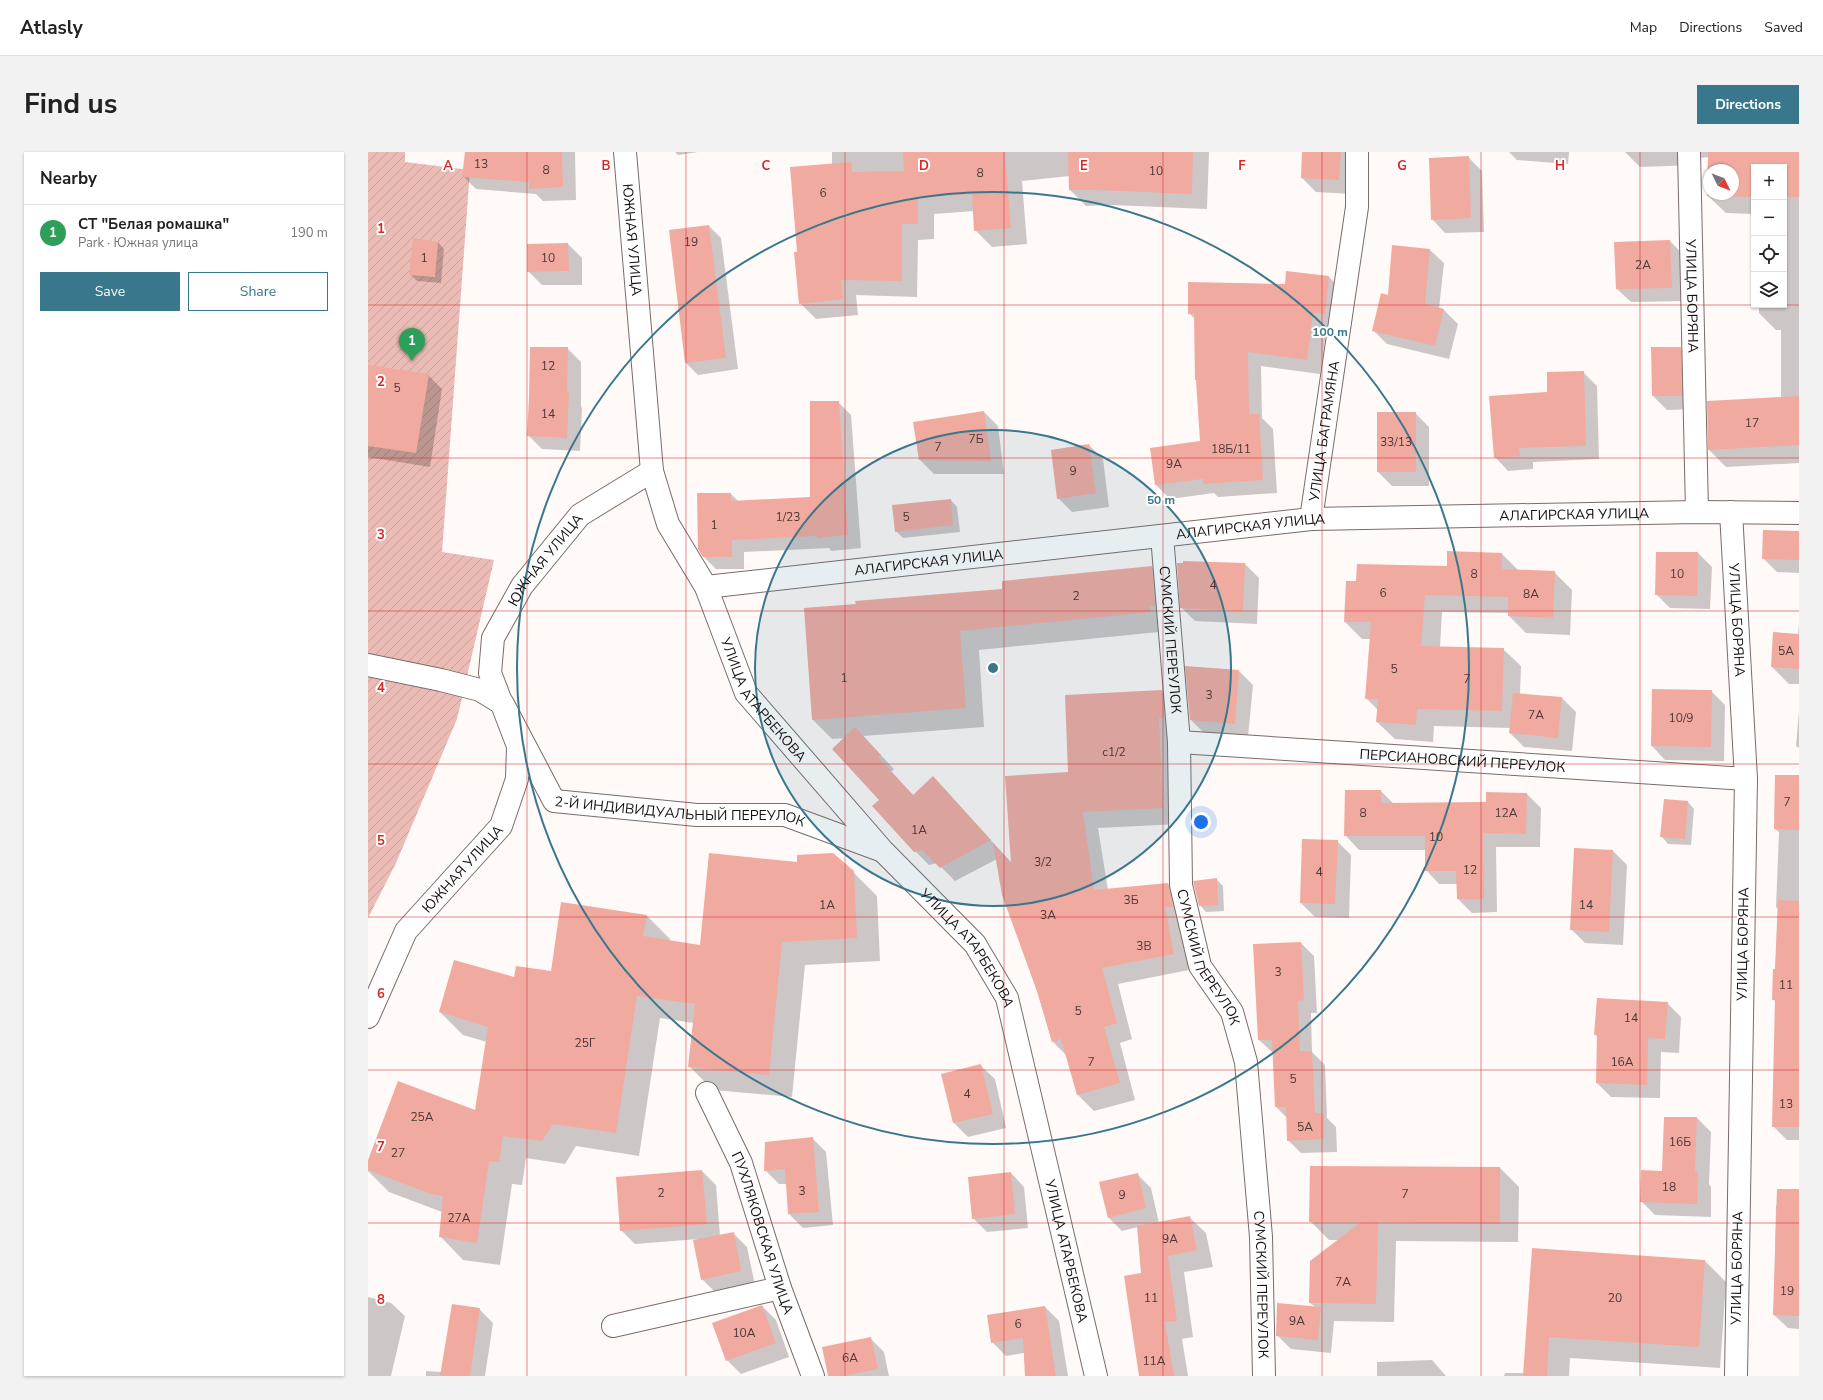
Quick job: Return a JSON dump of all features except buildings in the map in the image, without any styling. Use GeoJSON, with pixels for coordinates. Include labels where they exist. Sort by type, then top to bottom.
{"type":"FeatureCollection","features":[{"type":"Feature","properties":{"kind":"street","name":"ЮЖНАЯ УЛИЦА"},"geometry":{"type":"LineString","coordinates":[[625,152],[652,471],[668,524],[706,587]]}},
{"type":"Feature","properties":{"kind":"street","name":"УЛИЦА БАГРАМЯНА"},"geometry":{"type":"LineString","coordinates":[[1311,519],[1357,206],[1357,152]]}},
{"type":"Feature","properties":{"kind":"street","name":"УЛИЦА БОРЯНА"},"geometry":{"type":"LineString","coordinates":[[1689,152],[1697,512]]}},
{"type":"Feature","properties":{"kind":"street","name":"ЮЖНАЯ УЛИЦА"},"geometry":{"type":"LineString","coordinates":[[368,1017],[406,931],[501,826],[517,779],[518,746],[490,673],[494,638],[522,586],[580,515],[652,471]]}},
{"type":"Feature","properties":{"kind":"street","name":"АЛАГИРСКАЯ УЛИЦА"},"geometry":{"type":"LineString","coordinates":[[706,587],[1311,519],[1697,512],[1799,513]]}},
{"type":"Feature","properties":{"kind":"street","name":"УЛИЦА БОРЯНА"},"geometry":{"type":"LineString","coordinates":[[1731,512],[1746,779],[1736,1376]]}},
{"type":"Feature","properties":{"kind":"street","name":"СУМСКИЙ ПЕРЕУЛОК"},"geometry":{"type":"LineString","coordinates":[[1162,536],[1178,742],[1181,885],[1200,966],[1232,1012],[1246,1062],[1261,1237],[1264,1376]]}},
{"type":"Feature","properties":{"kind":"street","name":"УЛИЦА АТАРБЕКОВА"},"geometry":{"type":"LineString","coordinates":[[706,587],[746,693],[883,851],[975,944],[1007,998],[1096,1376]]}},
{"type":"Feature","properties":{"kind":"street"},"geometry":{"type":"LineString","coordinates":[[368,665],[441,680],[480,690],[503,704]]}},
{"type":"Feature","properties":{"kind":"street","name":"2-Й ИНДИВИДУАЛЬНЫЙ ПЕРЕУЛОК"},"geometry":{"type":"LineString","coordinates":[[503,704],[554,801],[696,815],[785,815],[883,851]]}},
{"type":"Feature","properties":{"kind":"street","name":"ПЕРСИАНОВСКИЙ ПЕРЕУЛОК"},"geometry":{"type":"LineString","coordinates":[[1178,742],[1746,779]]}},
{"type":"Feature","properties":{"kind":"street","name":"ПУХЛЯКОВСКАЯ УЛИЦА"},"geometry":{"type":"LineString","coordinates":[[707,1093],[741,1163],[780,1288],[813,1376]]}},
{"type":"Feature","properties":{"kind":"street"},"geometry":{"type":"LineString","coordinates":[[613,1326],[780,1288]]}},
{"type":"Feature","properties":{"kind":"shaded area"},"geometry":{"type":"Polygon","coordinates":[[[368,152],[405,152],[405,162],[470,170],[442,552],[494,560],[457,719],[396,863],[368,918],[368,152]]]}},
{"type":"Feature","properties":{"kind":"place","name":"СТ \"Белая ромашка\""},"geometry":{"type":"Point","coordinates":[412,361]}}]}
